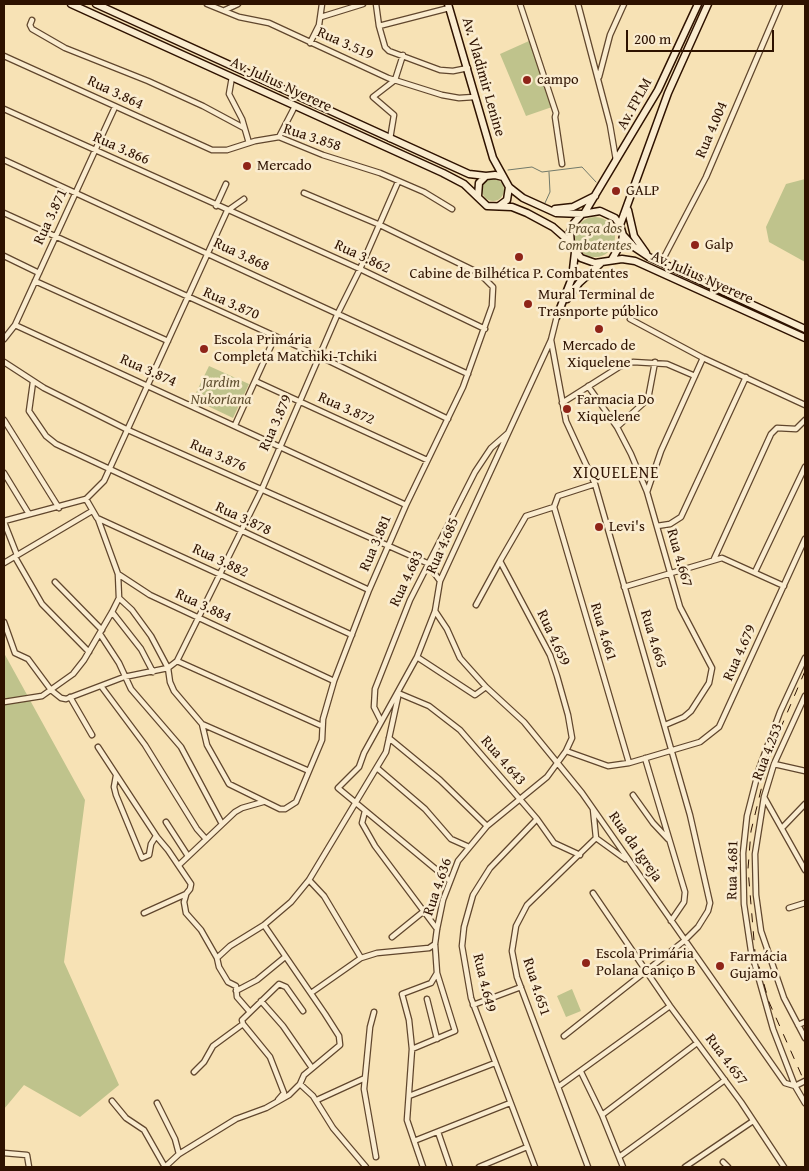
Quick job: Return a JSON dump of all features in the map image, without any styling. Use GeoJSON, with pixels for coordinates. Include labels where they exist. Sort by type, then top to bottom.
{"type":"FeatureCollection","features":[{"type":"Feature","properties":{"kind":"main road","name":"Av. Julius Nyerere"},"geometry":{"type":"LineString","coordinates":[[71,4],[443,173],[464,184],[478,196],[483,204],[516,209],[542,220],[570,242],[575,252]]}},
{"type":"Feature","properties":{"kind":"main road","name":"Av. Julius Nyerere"},"geometry":{"type":"LineString","coordinates":[[96,4],[469,174],[495,175],[504,178]]}},
{"type":"Feature","properties":{"kind":"main road","name":"Av. FPLM"},"geometry":{"type":"LineString","coordinates":[[584,213],[658,90],[698,4]]}},
{"type":"Feature","properties":{"kind":"main road","name":"Av. FPLM"},"geometry":{"type":"LineString","coordinates":[[620,225],[628,208],[668,93],[708,4]]}},
{"type":"Feature","properties":{"kind":"main road","name":"Av. Vladimir Lenine"},"geometry":{"type":"LineString","coordinates":[[449,6],[493,158],[504,178]]}},
{"type":"Feature","properties":{"kind":"main road"},"geometry":{"type":"LineString","coordinates":[[693,15],[701,19]]}},
{"type":"Feature","properties":{"kind":"main road"},"geometry":{"type":"LineString","coordinates":[[221,72],[225,62]]}},
{"type":"Feature","properties":{"kind":"main road","name":"Av. Vladimir Lenine"},"geometry":{"type":"LineString","coordinates":[[486,176],[493,158]]}},
{"type":"Feature","properties":{"kind":"main road"},"geometry":{"type":"LineString","coordinates":[[478,196],[479,183],[486,176]]}},
{"type":"Feature","properties":{"kind":"main road"},"geometry":{"type":"LineString","coordinates":[[504,178],[509,187],[522,198],[539,206],[556,212],[584,213],[600,211],[608,213],[620,225]]}},
{"type":"Feature","properties":{"kind":"main road"},"geometry":{"type":"LineString","coordinates":[[497,207],[507,200],[509,187]]}},
{"type":"Feature","properties":{"kind":"main road"},"geometry":{"type":"LineString","coordinates":[[539,206],[568,208],[596,195]]}},
{"type":"Feature","properties":{"kind":"main road"},"geometry":{"type":"LineString","coordinates":[[628,208],[634,236],[649,257]]}},
{"type":"Feature","properties":{"kind":"main road"},"geometry":{"type":"LineString","coordinates":[[570,242],[571,228],[584,213]]}},
{"type":"Feature","properties":{"kind":"main road","name":"Av. Julius Nyerere"},"geometry":{"type":"LineString","coordinates":[[620,225],[623,234],[634,247],[649,257],[805,329]]}},
{"type":"Feature","properties":{"kind":"main road"},"geometry":{"type":"LineString","coordinates":[[575,252],[588,262],[612,260],[620,249],[623,234]]}},
{"type":"Feature","properties":{"kind":"main road","name":"Rua 4.685"},"geometry":{"type":"LineString","coordinates":[[557,316],[572,278],[575,252]]}},
{"type":"Feature","properties":{"kind":"main road","name":"Av. Julius Nyerere"},"geometry":{"type":"LineString","coordinates":[[612,260],[635,261],[805,338]]}},
{"type":"Feature","properties":{"kind":"main road","name":"Rua 4.685"},"geometry":{"type":"LineString","coordinates":[[562,306],[580,283],[602,262]]}},
{"type":"Feature","properties":{"kind":"street","name":"Rua 3.519"},"geometry":{"type":"LineString","coordinates":[[207,4],[239,17],[270,24],[395,80],[442,95],[459,98],[474,97]]}},
{"type":"Feature","properties":{"kind":"street"},"geometry":{"type":"LineString","coordinates":[[225,10],[228,4]]}},
{"type":"Feature","properties":{"kind":"street"},"geometry":{"type":"LineString","coordinates":[[225,10],[238,4]]}},
{"type":"Feature","properties":{"kind":"street"},"geometry":{"type":"LineString","coordinates":[[310,43],[321,17],[322,4]]}},
{"type":"Feature","properties":{"kind":"street"},"geometry":{"type":"LineString","coordinates":[[321,17],[363,4]]}},
{"type":"Feature","properties":{"kind":"street"},"geometry":{"type":"LineString","coordinates":[[376,4],[379,26],[385,47],[389,50],[440,70],[453,71],[468,68]]}},
{"type":"Feature","properties":{"kind":"street"},"geometry":{"type":"LineString","coordinates":[[520,4],[556,113],[554,117],[562,164]]}},
{"type":"Feature","properties":{"kind":"street"},"geometry":{"type":"LineString","coordinates":[[578,4],[598,79],[616,161]]}},
{"type":"Feature","properties":{"kind":"street"},"geometry":{"type":"LineString","coordinates":[[598,79],[606,44],[624,4]]}},
{"type":"Feature","properties":{"kind":"street","name":"Rua 4.004"},"geometry":{"type":"LineString","coordinates":[[661,263],[690,212],[780,4]]}},
{"type":"Feature","properties":{"kind":"street"},"geometry":{"type":"LineString","coordinates":[[379,26],[449,6]]}},
{"type":"Feature","properties":{"kind":"street"},"geometry":{"type":"LineString","coordinates":[[32,20],[30,25],[32,29],[65,48],[156,84],[244,128]]}},
{"type":"Feature","properties":{"kind":"street"},"geometry":{"type":"LineString","coordinates":[[390,138],[394,116],[373,98],[395,80],[402,55]]}},
{"type":"Feature","properties":{"kind":"street","name":"Rua 3.864"},"geometry":{"type":"LineString","coordinates":[[4,56],[215,151]]}},
{"type":"Feature","properties":{"kind":"street"},"geometry":{"type":"LineString","coordinates":[[232,77],[229,94],[242,119],[248,142]]}},
{"type":"Feature","properties":{"kind":"street"},"geometry":{"type":"LineString","coordinates":[[279,137],[296,106]]}},
{"type":"Feature","properties":{"kind":"street","name":"Rua 3.871"},"geometry":{"type":"LineString","coordinates":[[5,338],[15,325],[116,107]]}},
{"type":"Feature","properties":{"kind":"street","name":"Rua 3.866"},"geometry":{"type":"LineString","coordinates":[[4,108],[227,211]]}},
{"type":"Feature","properties":{"kind":"street","name":"Rua 3.858"},"geometry":{"type":"LineString","coordinates":[[215,151],[248,142],[279,137],[433,196],[452,209]]}},
{"type":"Feature","properties":{"kind":"street","name":"Rua 3.868"},"geometry":{"type":"LineString","coordinates":[[4,160],[468,374]]}},
{"type":"Feature","properties":{"kind":"street","name":"Rua 3.879"},"geometry":{"type":"LineString","coordinates":[[70,697],[124,677],[168,668],[177,661],[262,489],[338,313],[360,269],[398,182]]}},
{"type":"Feature","properties":{"kind":"street"},"geometry":{"type":"LineString","coordinates":[[216,206],[226,184]]}},
{"type":"Feature","properties":{"kind":"street","name":"Rua 3.881"},"geometry":{"type":"LineString","coordinates":[[202,724],[207,745],[226,779],[234,787],[280,809],[291,806],[296,802],[323,736],[322,726],[334,681],[369,590],[406,505],[468,374],[485,330],[494,296],[493,287],[479,273],[380,224],[304,193]]}},
{"type":"Feature","properties":{"kind":"street"},"geometry":{"type":"LineString","coordinates":[[89,652],[42,604],[16,556],[4,521],[86,499],[104,482],[108,469],[128,430],[227,211],[244,199]]}},
{"type":"Feature","properties":{"kind":"street","name":"Rua 3.862"},"geometry":{"type":"LineString","coordinates":[[227,211],[360,269],[485,330]]}},
{"type":"Feature","properties":{"kind":"street","name":"Rua 3.870"},"geometry":{"type":"LineString","coordinates":[[4,214],[319,356],[448,419]]}},
{"type":"Feature","properties":{"kind":"street"},"geometry":{"type":"LineString","coordinates":[[4,258],[39,273]]}},
{"type":"Feature","properties":{"kind":"street"},"geometry":{"type":"LineString","coordinates":[[35,281],[168,341]]}},
{"type":"Feature","properties":{"kind":"street","name":"Rua 4.685"},"geometry":{"type":"LineString","coordinates":[[353,803],[338,788],[359,768],[381,721],[417,656],[435,611],[440,581],[551,340],[557,316]]}},
{"type":"Feature","properties":{"kind":"street"},"geometry":{"type":"LineString","coordinates":[[630,319],[703,358],[805,404]]}},
{"type":"Feature","properties":{"kind":"street","name":"Rua 3.874"},"geometry":{"type":"LineString","coordinates":[[15,325],[280,445],[406,505]]}},
{"type":"Feature","properties":{"kind":"street"},"geometry":{"type":"LineString","coordinates":[[235,425],[275,337]]}},
{"type":"Feature","properties":{"kind":"street","name":"Rua 4.665"},"geometry":{"type":"LineString","coordinates":[[551,340],[562,403],[571,434],[595,484],[666,725],[710,895],[708,911],[684,941],[564,1036]]}},
{"type":"Feature","properties":{"kind":"street"},"geometry":{"type":"LineString","coordinates":[[647,492],[661,451],[703,358]]}},
{"type":"Feature","properties":{"kind":"street","name":"Rua 3.876"},"geometry":{"type":"LineString","coordinates":[[4,362],[33,382],[128,430],[387,547],[427,563]]}},
{"type":"Feature","properties":{"kind":"street"},"geometry":{"type":"LineString","coordinates":[[562,403],[626,364],[655,362],[674,366],[694,376]]}},
{"type":"Feature","properties":{"kind":"street"},"geometry":{"type":"LineString","coordinates":[[616,427],[648,399],[655,362]]}},
{"type":"Feature","properties":{"kind":"street"},"geometry":{"type":"LineString","coordinates":[[657,526],[670,524],[681,516],[746,377]]}},
{"type":"Feature","properties":{"kind":"street","name":"Rua 3.872"},"geometry":{"type":"LineString","coordinates":[[255,381],[427,460]]}},
{"type":"Feature","properties":{"kind":"street","name":"Rua 3.878"},"geometry":{"type":"LineString","coordinates":[[33,382],[30,411],[46,436],[56,444],[241,532],[369,590]]}},
{"type":"Feature","properties":{"kind":"street","name":"Rua 4.667"},"geometry":{"type":"LineString","coordinates":[[588,386],[616,427],[631,454],[647,492],[680,607],[712,668],[709,683],[691,711],[684,717],[666,725]]}},
{"type":"Feature","properties":{"kind":"street"},"geometry":{"type":"LineString","coordinates":[[4,420],[58,508]]}},
{"type":"Feature","properties":{"kind":"street"},"geometry":{"type":"LineString","coordinates":[[714,559],[771,434],[777,428],[796,429],[805,420]]}},
{"type":"Feature","properties":{"kind":"street","name":"Rua 4.683"},"geometry":{"type":"LineString","coordinates":[[381,721],[374,708],[378,675],[427,563],[474,472],[491,448],[509,432]]}},
{"type":"Feature","properties":{"kind":"street"},"geometry":{"type":"LineString","coordinates":[[756,572],[805,466]]}},
{"type":"Feature","properties":{"kind":"street"},"geometry":{"type":"LineString","coordinates":[[4,473],[29,514]]}},
{"type":"Feature","properties":{"kind":"street"},"geometry":{"type":"LineString","coordinates":[[476,605],[526,516],[554,507],[558,496],[595,484]]}},
{"type":"Feature","properties":{"kind":"street","name":"Rua 3.882"},"geometry":{"type":"LineString","coordinates":[[86,499],[97,518],[352,635]]}},
{"type":"Feature","properties":{"kind":"street","name":"Rua 4.661"},"geometry":{"type":"LineString","coordinates":[[554,507],[629,763]]}},
{"type":"Feature","properties":{"kind":"street"},"geometry":{"type":"LineString","coordinates":[[4,563],[92,511]]}},
{"type":"Feature","properties":{"kind":"street"},"geometry":{"type":"LineString","coordinates":[[4,702],[38,697],[73,674],[89,652],[112,612],[119,598],[118,574],[97,518]]}},
{"type":"Feature","properties":{"kind":"street","name":"Rua 4.679"},"geometry":{"type":"LineString","coordinates":[[672,750],[700,742],[719,727],[805,539]]}},
{"type":"Feature","properties":{"kind":"street"},"geometry":{"type":"LineString","coordinates":[[624,587],[722,558],[784,586]]}},
{"type":"Feature","properties":{"kind":"street","name":"Rua 4.659"},"geometry":{"type":"LineString","coordinates":[[500,561],[547,648],[557,676],[572,738],[566,752]]}},
{"type":"Feature","properties":{"kind":"street"},"geometry":{"type":"LineString","coordinates":[[427,563],[440,581]]}},
{"type":"Feature","properties":{"kind":"street","name":"Rua 3.884"},"geometry":{"type":"LineString","coordinates":[[118,574],[150,595],[334,681]]}},
{"type":"Feature","properties":{"kind":"street"},"geometry":{"type":"LineString","coordinates":[[55,582],[101,632],[119,663],[124,677],[180,747],[222,824]]}},
{"type":"Feature","properties":{"kind":"street"},"geometry":{"type":"LineString","coordinates":[[119,598],[144,624],[168,668],[170,682],[174,691],[202,724],[309,771]]}},
{"type":"Feature","properties":{"kind":"street","name":"Rua da Igreja"},"geometry":{"type":"LineString","coordinates":[[435,611],[447,628],[457,653],[486,687],[524,722],[593,808],[684,941],[786,1083],[794,1086],[805,1103]]}},
{"type":"Feature","properties":{"kind":"street"},"geometry":{"type":"LineString","coordinates":[[112,612],[141,649],[154,672]]}},
{"type":"Feature","properties":{"kind":"street"},"geometry":{"type":"LineString","coordinates":[[4,622],[15,653],[28,659],[51,690],[61,698],[70,697],[92,734]]}},
{"type":"Feature","properties":{"kind":"street"},"geometry":{"type":"LineString","coordinates":[[417,656],[476,695],[486,687]]}},
{"type":"Feature","properties":{"kind":"street","name":"Rua 4.681"},"geometry":{"type":"LineString","coordinates":[[794,1086],[765,1002],[750,951],[744,904],[743,853],[747,816],[759,769],[777,719],[805,658]]}},
{"type":"Feature","properties":{"kind":"street"},"geometry":{"type":"LineString","coordinates":[[177,661],[322,726]]}},
{"type":"Feature","properties":{"kind":"street"},"geometry":{"type":"LineString","coordinates":[[101,686],[145,745],[197,829],[205,838]]}},
{"type":"Feature","properties":{"kind":"street"},"geometry":{"type":"LineString","coordinates":[[217,958],[230,946],[264,925],[291,902],[309,880],[353,803],[386,752],[398,693]]}},
{"type":"Feature","properties":{"kind":"street","name":"Rua 4.643"},"geometry":{"type":"LineString","coordinates":[[398,693],[429,706],[460,730],[537,820],[554,843],[580,855]]}},
{"type":"Feature","properties":{"kind":"street","name":"Rua 4.253"},"geometry":{"type":"LineString","coordinates":[[805,696],[774,764],[764,797],[805,870]]}},
{"type":"Feature","properties":{"kind":"street"},"geometry":{"type":"LineString","coordinates":[[389,738],[440,780],[487,826]]}},
{"type":"Feature","properties":{"kind":"street"},"geometry":{"type":"LineString","coordinates":[[98,747],[156,836],[191,884],[186,894],[144,913]]}},
{"type":"Feature","properties":{"kind":"street"},"geometry":{"type":"LineString","coordinates":[[566,752],[608,766],[629,763],[672,750]]}},
{"type":"Feature","properties":{"kind":"street","name":"Rua 4.636"},"geometry":{"type":"LineString","coordinates":[[436,1039],[455,1031],[437,973],[435,944],[437,928],[450,881],[458,861],[487,826],[547,778],[566,752]]}},
{"type":"Feature","properties":{"kind":"street"},"geometry":{"type":"LineString","coordinates":[[645,758],[685,897],[670,921]]}},
{"type":"Feature","properties":{"kind":"street"},"geometry":{"type":"LineString","coordinates":[[774,764],[805,771]]}},
{"type":"Feature","properties":{"kind":"street"},"geometry":{"type":"LineString","coordinates":[[377,768],[425,809],[451,839],[469,847]]}},
{"type":"Feature","properties":{"kind":"street"},"geometry":{"type":"LineString","coordinates":[[116,776],[114,787],[116,795],[142,858],[149,855],[151,844],[156,836]]}},
{"type":"Feature","properties":{"kind":"street"},"geometry":{"type":"LineString","coordinates":[[633,795],[653,823],[670,841]]}},
{"type":"Feature","properties":{"kind":"street"},"geometry":{"type":"LineString","coordinates":[[764,797],[755,854],[758,911],[769,958],[784,998],[805,1038]]}},
{"type":"Feature","properties":{"kind":"street"},"geometry":{"type":"LineString","coordinates":[[179,865],[205,838],[242,808],[264,802]]}},
{"type":"Feature","properties":{"kind":"street"},"geometry":{"type":"LineString","coordinates":[[353,803],[381,822],[450,881]]}},
{"type":"Feature","properties":{"kind":"street"},"geometry":{"type":"LineString","coordinates":[[782,828],[805,804]]}},
{"type":"Feature","properties":{"kind":"street"},"geometry":{"type":"LineString","coordinates":[[593,808],[596,838],[630,862]]}},
{"type":"Feature","properties":{"kind":"street"},"geometry":{"type":"LineString","coordinates":[[365,811],[362,823],[375,846],[437,928]]}},
{"type":"Feature","properties":{"kind":"street","name":"Rua 4.649"},"geometry":{"type":"LineString","coordinates":[[535,1167],[474,1005],[463,961],[462,946],[464,927],[473,895],[490,868],[537,820]]}},
{"type":"Feature","properties":{"kind":"street"},"geometry":{"type":"LineString","coordinates":[[166,822],[188,856]]}},
{"type":"Feature","properties":{"kind":"street","name":"Rua 4.651"},"geometry":{"type":"LineString","coordinates":[[588,1167],[521,988],[512,951],[516,926],[522,913],[536,894],[580,855],[596,838]]}},
{"type":"Feature","properties":{"kind":"street"},"geometry":{"type":"LineString","coordinates":[[309,880],[324,896],[361,958]]}},
{"type":"Feature","properties":{"kind":"street","name":"Rua 4.657"},"geometry":{"type":"LineString","coordinates":[[593,893],[784,1167]]}},
{"type":"Feature","properties":{"kind":"street"},"geometry":{"type":"LineString","coordinates":[[186,894],[186,913],[201,930],[217,958],[218,967],[228,982],[236,986],[237,997],[250,1012]]}},
{"type":"Feature","properties":{"kind":"street"},"geometry":{"type":"LineString","coordinates":[[789,908],[805,904]]}},
{"type":"Feature","properties":{"kind":"street"},"geometry":{"type":"LineString","coordinates":[[392,937],[424,911]]}},
{"type":"Feature","properties":{"kind":"street"},"geometry":{"type":"LineString","coordinates":[[112,1101],[126,1118],[144,1130],[165,1167],[179,1154],[236,1120],[266,1108],[290,1095],[300,1084],[304,1075],[338,1048],[340,1042],[311,993],[264,925]]}},
{"type":"Feature","properties":{"kind":"street"},"geometry":{"type":"LineString","coordinates":[[311,993],[361,958],[377,953],[429,948],[435,944]]}},
{"type":"Feature","properties":{"kind":"street"},"geometry":{"type":"LineString","coordinates":[[236,991],[257,980],[285,957]]}},
{"type":"Feature","properties":{"kind":"street"},"geometry":{"type":"LineString","coordinates":[[423,1167],[407,1120],[412,1049],[409,1020],[402,994],[431,984],[437,973]]}},
{"type":"Feature","properties":{"kind":"street"},"geometry":{"type":"LineString","coordinates":[[266,1108],[284,1093],[270,1057],[243,1024],[242,1020],[281,984],[286,987],[303,1011]]}},
{"type":"Feature","properties":{"kind":"street"},"geometry":{"type":"LineString","coordinates":[[474,1005],[521,988]]}},
{"type":"Feature","properties":{"kind":"street"},"geometry":{"type":"LineString","coordinates":[[412,1049],[436,1039],[427,999]]}},
{"type":"Feature","properties":{"kind":"street"},"geometry":{"type":"LineString","coordinates":[[261,1001],[312,1068]]}},
{"type":"Feature","properties":{"kind":"street"},"geometry":{"type":"LineString","coordinates":[[558,1087],[670,1006]]}},
{"type":"Feature","properties":{"kind":"street"},"geometry":{"type":"LineString","coordinates":[[374,1012],[370,1027],[364,1089],[376,1156]]}},
{"type":"Feature","properties":{"kind":"street"},"geometry":{"type":"LineString","coordinates":[[798,1025],[805,1022]]}},
{"type":"Feature","properties":{"kind":"street"},"geometry":{"type":"LineString","coordinates":[[194,1072],[202,1065],[213,1046],[243,1024]]}},
{"type":"Feature","properties":{"kind":"street"},"geometry":{"type":"LineString","coordinates":[[602,1115],[697,1043]]}},
{"type":"Feature","properties":{"kind":"street"},"geometry":{"type":"LineString","coordinates":[[408,1096],[495,1063]]}},
{"type":"Feature","properties":{"kind":"street"},"geometry":{"type":"LineString","coordinates":[[581,1072],[602,1115],[623,1167]]}},
{"type":"Feature","properties":{"kind":"street"},"geometry":{"type":"LineString","coordinates":[[317,1100],[365,1078]]}},
{"type":"Feature","properties":{"kind":"street"},"geometry":{"type":"LineString","coordinates":[[619,1157],[725,1080]]}},
{"type":"Feature","properties":{"kind":"street"},"geometry":{"type":"LineString","coordinates":[[794,1086],[805,1081]]}},
{"type":"Feature","properties":{"kind":"street"},"geometry":{"type":"LineString","coordinates":[[300,1084],[317,1100],[333,1128],[366,1167]]}},
{"type":"Feature","properties":{"kind":"street"},"geometry":{"type":"LineString","coordinates":[[157,1103],[176,1138],[179,1154]]}},
{"type":"Feature","properties":{"kind":"street"},"geometry":{"type":"LineString","coordinates":[[414,1141],[510,1103]]}},
{"type":"Feature","properties":{"kind":"street"},"geometry":{"type":"LineString","coordinates":[[685,1167],[752,1121]]}},
{"type":"Feature","properties":{"kind":"street"},"geometry":{"type":"LineString","coordinates":[[438,1132],[450,1167]]}},
{"type":"Feature","properties":{"kind":"street"},"geometry":{"type":"LineString","coordinates":[[478,1167],[527,1147]]}},
{"type":"Feature","properties":{"kind":"street"},"geometry":{"type":"LineString","coordinates":[[4,1153],[27,1155],[29,1167]]}},
{"type":"Feature","properties":{"kind":"street"},"geometry":{"type":"LineString","coordinates":[[724,1162],[728,1167]]}},
{"type":"Feature","properties":{"kind":"green space","name":"campo"},"geometry":{"type":"Polygon","coordinates":[[[529,41],[552,107],[526,116],[500,54],[529,41]]]}},
{"type":"Feature","properties":{"kind":"green space"},"geometry":{"type":"Polygon","coordinates":[[[493,179],[501,182],[504,190],[501,198],[493,201],[485,198],[482,190],[485,182],[493,179]]]}},
{"type":"Feature","properties":{"kind":"green space"},"geometry":{"type":"Polygon","coordinates":[[[805,179],[805,262],[769,242],[766,227],[786,184],[805,179]]]}},
{"type":"Feature","properties":{"kind":"green space","name":"Praça dos Combatentes"},"geometry":{"type":"Polygon","coordinates":[[[599,217],[606,220],[612,226],[615,237],[614,245],[606,254],[599,257],[591,257],[584,254],[576,245],[575,233],[578,226],[587,218],[599,217]]]}},
{"type":"Feature","properties":{"kind":"green space","name":"Jardim Nukoriana"},"geometry":{"type":"Polygon","coordinates":[[[209,366],[249,384],[233,418],[193,399],[209,366]]]}},
{"type":"Feature","properties":{"kind":"green space"},"geometry":{"type":"Polygon","coordinates":[[[4,653],[85,800],[64,962],[119,1085],[80,1117],[24,1085],[4,1109],[4,653]]]}},
{"type":"Feature","properties":{"kind":"green space"},"geometry":{"type":"Polygon","coordinates":[[[572,989],[581,1011],[566,1017],[557,996],[572,989]]]}},
{"type":"Feature","properties":{"kind":"waterway"},"geometry":{"type":"LineString","coordinates":[[508,170],[532,167],[542,172],[582,167],[596,182]]}},
{"type":"Feature","properties":{"kind":"waterway"},"geometry":{"type":"LineString","coordinates":[[545,203],[550,192],[549,172]]}},
{"type":"Feature","properties":{"kind":"railway"},"geometry":{"type":"LineString","coordinates":[[805,671],[770,753],[751,831],[748,869],[755,952],[769,1002],[805,1083]]}},
{"type":"Feature","properties":{"kind":"place","name":"campo"},"geometry":{"type":"Point","coordinates":[527,80]}},
{"type":"Feature","properties":{"kind":"place","name":"Mercado"},"geometry":{"type":"Point","coordinates":[247,166]}},
{"type":"Feature","properties":{"kind":"place","name":"GALP"},"geometry":{"type":"Point","coordinates":[616,191]}},
{"type":"Feature","properties":{"kind":"place","name":"Galp"},"geometry":{"type":"Point","coordinates":[695,245]}},
{"type":"Feature","properties":{"kind":"place","name":"Cabine de Bilhética P. Combatentes"},"geometry":{"type":"Point","coordinates":[519,257]}},
{"type":"Feature","properties":{"kind":"place","name":"Mural Terminal de Trasnporte público"},"geometry":{"type":"Point","coordinates":[528,304]}},
{"type":"Feature","properties":{"kind":"place","name":"Mercado de Xiquelene"},"geometry":{"type":"Point","coordinates":[599,329]}},
{"type":"Feature","properties":{"kind":"place","name":"Escola Primária Completa Matchiki-Tchiki"},"geometry":{"type":"Point","coordinates":[204,349]}},
{"type":"Feature","properties":{"kind":"place","name":"Farmacia Do Xiquelene"},"geometry":{"type":"Point","coordinates":[567,409]}},
{"type":"Feature","properties":{"kind":"place","name":"Levi's"},"geometry":{"type":"Point","coordinates":[599,527]}},
{"type":"Feature","properties":{"kind":"place","name":"Escola Primária Polana Caniço B"},"geometry":{"type":"Point","coordinates":[586,963]}},
{"type":"Feature","properties":{"kind":"place","name":"Farmácia Gujamo"},"geometry":{"type":"Point","coordinates":[720,966]}},
{"type":"Feature","properties":{"kind":"district","name":"XIQUELENE"},"geometry":{"type":"Point","coordinates":[616,474]}}]}
